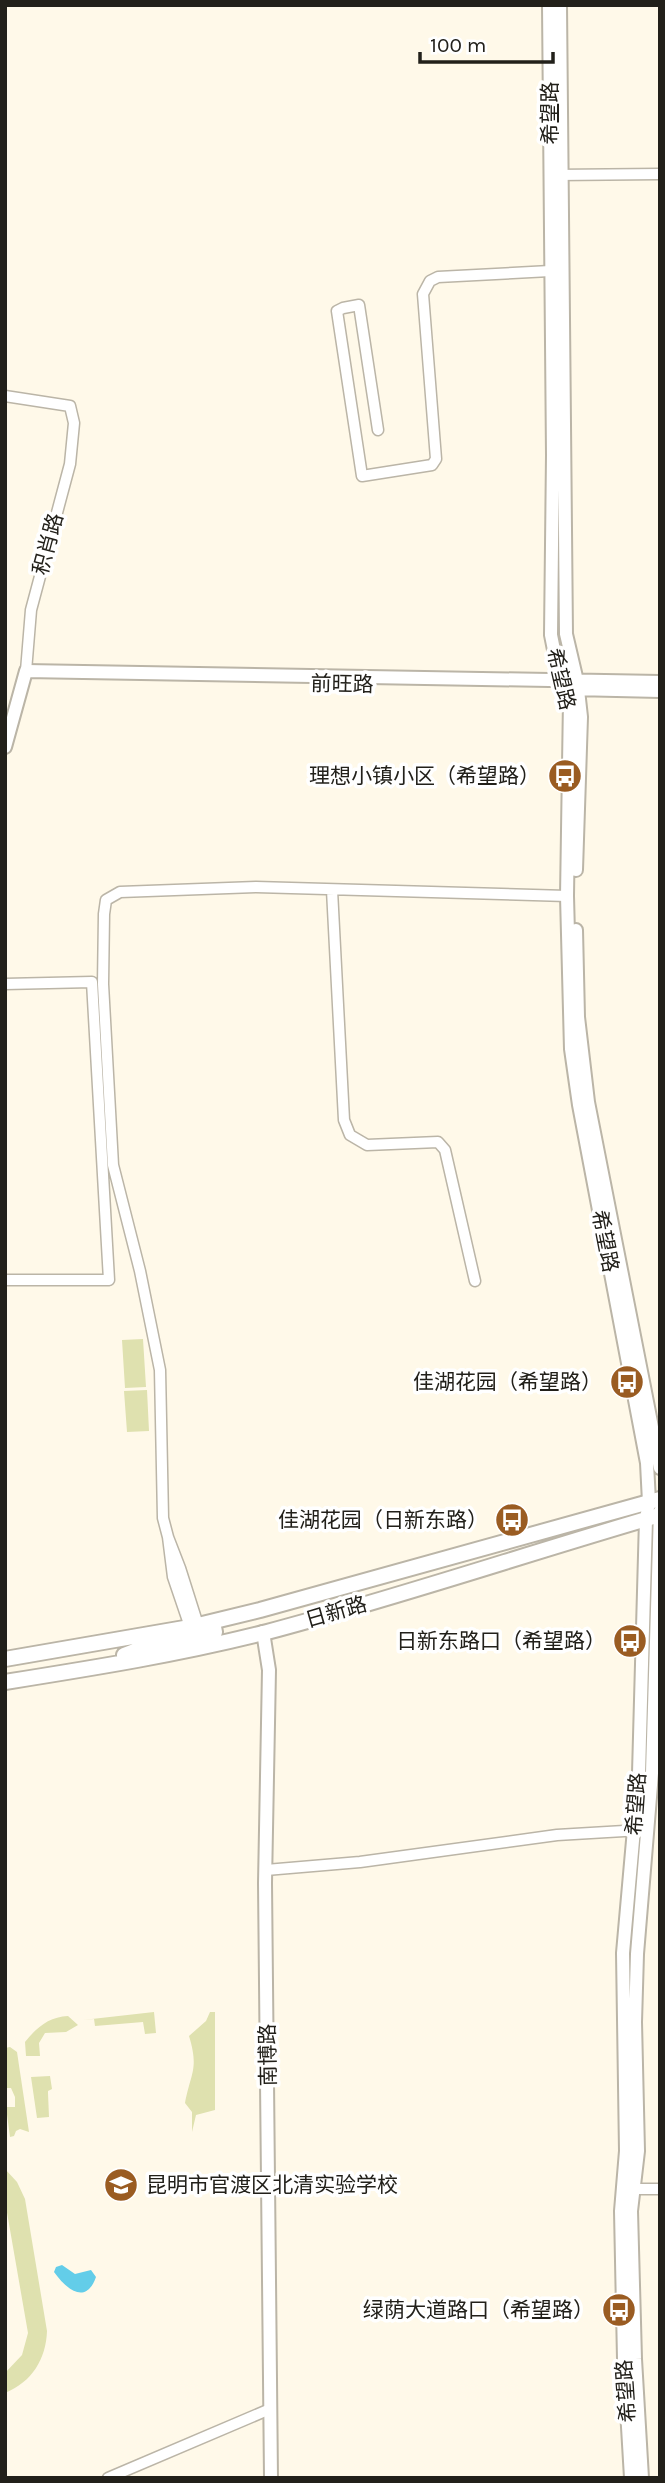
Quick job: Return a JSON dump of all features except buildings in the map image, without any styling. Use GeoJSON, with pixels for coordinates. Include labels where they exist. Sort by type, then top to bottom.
{"type":"FeatureCollection","features":[{"type":"Feature","properties":{"kind":"main road","name":"日新路"},"geometry":{"type":"LineString","coordinates":[[5,1659],[197,1625],[656,1510]]}},
{"type":"Feature","properties":{"kind":"main road","name":"日新路"},"geometry":{"type":"LineString","coordinates":[[5,1682],[195,1648],[263,1632],[331,1614],[656,1510]]}},
{"type":"Feature","properties":{"kind":"main road"},"geometry":{"type":"LineString","coordinates":[[90,1668],[150,1645],[215,1632],[214,1626],[197,1625]]}},
{"type":"Feature","properties":{"kind":"street","name":"希望路"},"geometry":{"type":"LineString","coordinates":[[549,5],[557,338],[551,635],[556,660],[572,685],[581,717],[575,896],[580,1046],[588,1102],[660,1468]]}},
{"type":"Feature","properties":{"kind":"street","name":"希望路"},"geometry":{"type":"LineString","coordinates":[[555,175],[560,5]]}},
{"type":"Feature","properties":{"kind":"street"},"geometry":{"type":"LineString","coordinates":[[555,175],[660,174]]}},
{"type":"Feature","properties":{"kind":"street","name":"希望路"},"geometry":{"type":"LineString","coordinates":[[556,256],[550,271],[557,338]]}},
{"type":"Feature","properties":{"kind":"street"},"geometry":{"type":"LineString","coordinates":[[378,430],[359,305],[342,307],[337,311],[362,476],[432,465],[436,459],[423,294],[430,281],[438,277],[550,271]]}},
{"type":"Feature","properties":{"kind":"street","name":"积肖路"},"geometry":{"type":"LineString","coordinates":[[5,396],[70,406],[74,423],[70,464],[31,610],[25,674],[5,747]]}},
{"type":"Feature","properties":{"kind":"street","name":"前旺路"},"geometry":{"type":"LineString","coordinates":[[25,674],[572,685],[660,691]]}},
{"type":"Feature","properties":{"kind":"street","name":"前旺路"},"geometry":{"type":"LineString","coordinates":[[572,685],[660,682]]}},
{"type":"Feature","properties":{"kind":"street","name":"希望路"},"geometry":{"type":"LineString","coordinates":[[572,685],[567,896],[569,1018],[574,1071],[656,1510],[656,1774],[637,1954],[635,2022],[638,2151],[621,2211],[624,2359],[631,2478]]}},
{"type":"Feature","properties":{"kind":"street"},"geometry":{"type":"LineString","coordinates":[[197,1625],[163,1518],[160,1370],[140,1271],[113,1165],[103,984],[104,905],[120,892],[256,887],[567,896]]}},
{"type":"Feature","properties":{"kind":"street"},"geometry":{"type":"LineString","coordinates":[[332,890],[344,1119],[350,1135],[367,1145],[438,1142],[445,1150],[475,1281]]}},
{"type":"Feature","properties":{"kind":"street"},"geometry":{"type":"LineString","coordinates":[[5,984],[92,982],[109,1280],[5,1280]]}},
{"type":"Feature","properties":{"kind":"street","name":"希望路"},"geometry":{"type":"LineString","coordinates":[[642,2478],[626,2151],[623,1954],[635,1829],[656,1510]]}},
{"type":"Feature","properties":{"kind":"street","name":"南博路"},"geometry":{"type":"LineString","coordinates":[[263,1632],[269,1670],[266,1870],[271,2478]]}},
{"type":"Feature","properties":{"kind":"street"},"geometry":{"type":"LineString","coordinates":[[266,1870],[360,1861],[557,1835],[648,1830]]}},
{"type":"Feature","properties":{"kind":"street"},"geometry":{"type":"LineString","coordinates":[[629,2189],[660,2189]]}},
{"type":"Feature","properties":{"kind":"street"},"geometry":{"type":"LineString","coordinates":[[108,2478],[270,2409]]}},
{"type":"Feature","properties":{"kind":"green space"},"geometry":{"type":"Polygon","coordinates":[[[143,1339],[146,1387],[125,1388],[122,1340],[143,1339]]]}},
{"type":"Feature","properties":{"kind":"green space"},"geometry":{"type":"Polygon","coordinates":[[[147,1390],[149,1431],[127,1432],[124,1391],[147,1390]]]}},
{"type":"Feature","properties":{"kind":"green space"},"geometry":{"type":"Polygon","coordinates":[[[154,2012],[156,2033],[145,2034],[143,2022],[95,2026],[94,2019],[83,2020],[154,2012]]]}},
{"type":"Feature","properties":{"kind":"green space"},"geometry":{"type":"Polygon","coordinates":[[[210,2012],[215,2012],[215,2110],[196,2115],[192,2132],[192,2112],[185,2103],[194,2064],[189,2036],[206,2021],[210,2012]]]}},
{"type":"Feature","properties":{"kind":"green space"},"geometry":{"type":"Polygon","coordinates":[[[68,2016],[78,2025],[66,2032],[45,2033],[39,2043],[40,2056],[26,2056],[25,2042],[34,2032],[49,2021],[68,2016]]]}},
{"type":"Feature","properties":{"kind":"green space"},"geometry":{"type":"Polygon","coordinates":[[[10,2047],[17,2052],[29,2132],[20,2129],[10,2137],[6,2107],[15,2107],[15,2097],[11,2088],[5,2088],[5,2048],[10,2047]]]}},
{"type":"Feature","properties":{"kind":"green space"},"geometry":{"type":"Polygon","coordinates":[[[50,2076],[52,2089],[48,2091],[49,2117],[37,2118],[31,2077],[50,2076]]]}},
{"type":"Feature","properties":{"kind":"green space"},"geometry":{"type":"Polygon","coordinates":[[[5,2169],[17,2182],[25,2199],[47,2331],[44,2351],[36,2368],[23,2383],[5,2393],[5,2373],[22,2355],[28,2333],[5,2201],[5,2169]]]}},
{"type":"Feature","properties":{"kind":"water"},"geometry":{"type":"Polygon","coordinates":[[[62,2265],[75,2274],[91,2270],[96,2277],[92,2286],[82,2292],[70,2289],[54,2272],[56,2267],[62,2265]]]}},
{"type":"Feature","properties":{"kind":"place","name":"理想小镇小区（希望路）"},"geometry":{"type":"Point","coordinates":[565,776]}},
{"type":"Feature","properties":{"kind":"place","name":"佳湖花园（希望路）"},"geometry":{"type":"Point","coordinates":[627,1382]}},
{"type":"Feature","properties":{"kind":"place","name":"佳湖花园（日新东路）"},"geometry":{"type":"Point","coordinates":[512,1520]}},
{"type":"Feature","properties":{"kind":"place","name":"日新东路口（希望路）"},"geometry":{"type":"Point","coordinates":[630,1641]}},
{"type":"Feature","properties":{"kind":"place","name":"昆明市官渡区北清实验学校"},"geometry":{"type":"Point","coordinates":[121,2185]}},
{"type":"Feature","properties":{"kind":"place","name":"绿荫大道路口（希望路）"},"geometry":{"type":"Point","coordinates":[619,2310]}}]}
